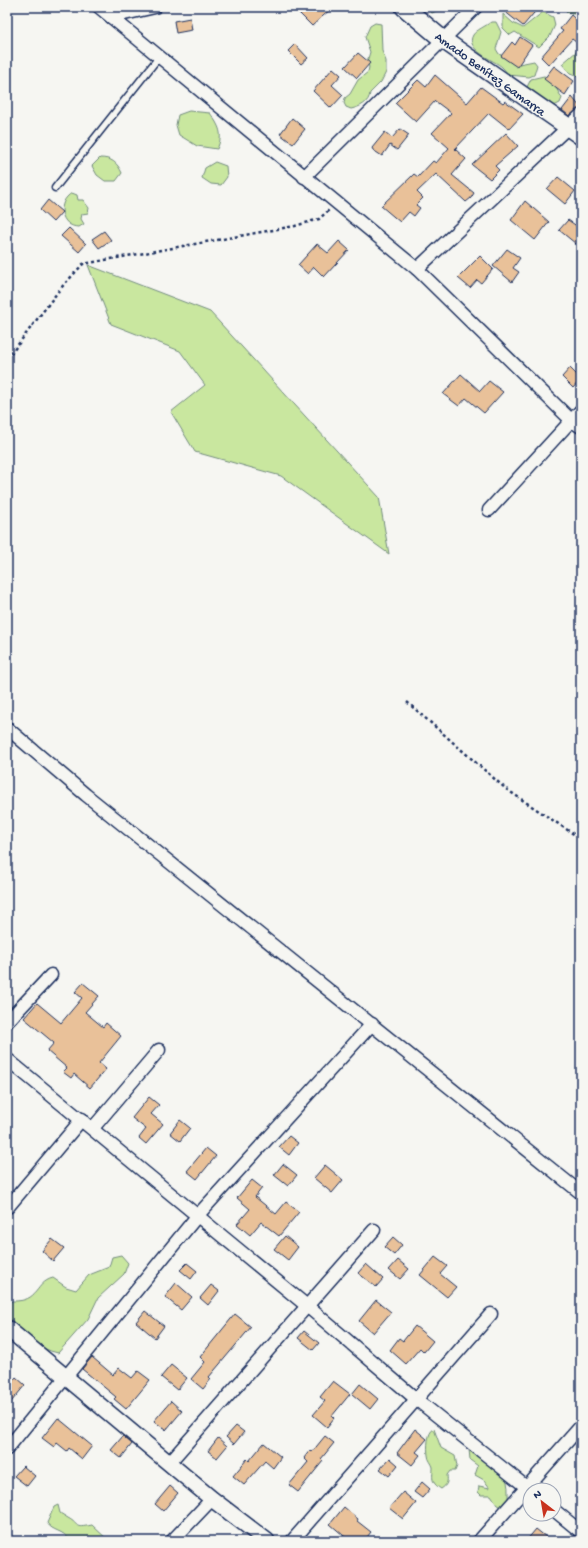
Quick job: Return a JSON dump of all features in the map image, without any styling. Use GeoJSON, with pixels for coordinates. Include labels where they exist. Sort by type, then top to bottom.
{"type":"FeatureCollection","features":[{"type":"Feature","properties":{"kind":"main road","name":"Amado Benítez Gamarra"},"geometry":{"type":"LineString","coordinates":[[404,7],[442,39],[574,132]]}},
{"type":"Feature","properties":{"kind":"street"},"geometry":{"type":"LineString","coordinates":[[98,7],[417,269],[576,423]]}},
{"type":"Feature","properties":{"kind":"street"},"geometry":{"type":"LineString","coordinates":[[111,17],[155,7]]}},
{"type":"Feature","properties":{"kind":"street"},"geometry":{"type":"LineString","coordinates":[[304,176],[476,7]]}},
{"type":"Feature","properties":{"kind":"street"},"geometry":{"type":"LineString","coordinates":[[417,269],[574,132],[581,115]]}},
{"type":"Feature","properties":{"kind":"street"},"geometry":{"type":"LineString","coordinates":[[488,510],[576,423],[581,410]]}},
{"type":"Feature","properties":{"kind":"street"},"geometry":{"type":"LineString","coordinates":[[7,728],[86,795],[581,1193]]}},
{"type":"Feature","properties":{"kind":"street"},"geometry":{"type":"LineString","coordinates":[[7,1022],[51,975]]}},
{"type":"Feature","properties":{"kind":"street"},"geometry":{"type":"LineString","coordinates":[[7,1449],[198,1215],[372,1024]]}},
{"type":"Feature","properties":{"kind":"street"},"geometry":{"type":"LineString","coordinates":[[93,1128],[159,1050]]}},
{"type":"Feature","properties":{"kind":"street"},"geometry":{"type":"LineString","coordinates":[[7,1059],[198,1215],[416,1399],[522,1484]]}},
{"type":"Feature","properties":{"kind":"street"},"geometry":{"type":"LineString","coordinates":[[8,1207],[82,1119]]}},
{"type":"Feature","properties":{"kind":"street"},"geometry":{"type":"LineString","coordinates":[[169,1463],[374,1230]]}},
{"type":"Feature","properties":{"kind":"street"},"geometry":{"type":"LineString","coordinates":[[292,1541],[491,1314]]}},
{"type":"Feature","properties":{"kind":"street"},"geometry":{"type":"LineString","coordinates":[[7,1328],[212,1499],[267,1541]]}},
{"type":"Feature","properties":{"kind":"street"},"geometry":{"type":"LineString","coordinates":[[534,1482],[581,1426]]}},
{"type":"Feature","properties":{"kind":"street"},"geometry":{"type":"LineString","coordinates":[[479,1541],[522,1495]]}},
{"type":"Feature","properties":{"kind":"street"},"geometry":{"type":"LineString","coordinates":[[172,1541],[212,1499]]}},
{"type":"Feature","properties":{"kind":"street"},"geometry":{"type":"LineString","coordinates":[[562,1517],[581,1532]]}},
{"type":"Feature","properties":{"kind":"lane"},"geometry":{"type":"LineString","coordinates":[[55,188],[159,57]]}},
{"type":"Feature","properties":{"kind":"path"},"geometry":{"type":"LineString","coordinates":[[7,359],[60,289],[83,264],[294,226],[319,219],[325,215],[335,202]]}},
{"type":"Feature","properties":{"kind":"path"},"geometry":{"type":"LineString","coordinates":[[407,702],[506,789],[581,839]]}},
{"type":"Feature","properties":{"kind":"green space"},"geometry":{"type":"Polygon","coordinates":[[[427,7],[445,7],[432,13],[427,7]]]}},
{"type":"Feature","properties":{"kind":"green space"},"geometry":{"type":"Polygon","coordinates":[[[565,7],[581,7],[581,14],[577,15],[567,12],[565,7]]]}},
{"type":"Feature","properties":{"kind":"green space"},"geometry":{"type":"Polygon","coordinates":[[[543,12],[553,17],[555,25],[550,36],[539,47],[515,32],[510,35],[503,28],[503,14],[513,23],[523,28],[543,12]]]}},
{"type":"Feature","properties":{"kind":"green space"},"geometry":{"type":"Polygon","coordinates":[[[491,22],[496,22],[501,32],[496,49],[499,54],[519,64],[534,61],[537,65],[534,75],[529,77],[509,75],[502,67],[477,50],[471,40],[474,33],[491,22]]]}},
{"type":"Feature","properties":{"kind":"green space"},"geometry":{"type":"Polygon","coordinates":[[[375,23],[381,24],[382,51],[386,61],[386,72],[381,82],[370,93],[366,102],[361,106],[351,109],[346,107],[344,103],[345,98],[350,94],[358,80],[368,72],[369,67],[367,62],[370,52],[365,37],[370,26],[375,23]]]}},
{"type":"Feature","properties":{"kind":"green space"},"geometry":{"type":"Polygon","coordinates":[[[577,51],[581,51],[581,77],[570,73],[562,64],[577,51]]]}},
{"type":"Feature","properties":{"kind":"green space"},"geometry":{"type":"Polygon","coordinates":[[[544,76],[550,78],[562,98],[560,103],[550,108],[526,89],[531,79],[544,76]]]}},
{"type":"Feature","properties":{"kind":"green space"},"geometry":{"type":"Polygon","coordinates":[[[189,111],[210,113],[220,130],[220,139],[217,149],[197,146],[179,135],[176,125],[178,115],[189,111]]]}},
{"type":"Feature","properties":{"kind":"green space"},"geometry":{"type":"Polygon","coordinates":[[[100,158],[113,161],[118,166],[122,173],[116,181],[105,181],[97,175],[92,166],[100,158]]]}},
{"type":"Feature","properties":{"kind":"green space"},"geometry":{"type":"Polygon","coordinates":[[[215,162],[226,166],[227,177],[221,185],[211,184],[202,178],[205,168],[215,162]]]}},
{"type":"Feature","properties":{"kind":"green space"},"geometry":{"type":"Polygon","coordinates":[[[72,193],[77,195],[78,200],[83,200],[89,208],[88,213],[82,214],[81,219],[84,224],[79,227],[68,223],[64,219],[62,213],[64,202],[72,193]]]}},
{"type":"Feature","properties":{"kind":"green space"},"geometry":{"type":"Polygon","coordinates":[[[88,265],[210,312],[379,497],[389,554],[281,476],[195,452],[171,412],[205,385],[180,351],[111,324],[88,265]]]}},
{"type":"Feature","properties":{"kind":"green space"},"geometry":{"type":"Polygon","coordinates":[[[121,1255],[128,1263],[124,1274],[98,1298],[88,1319],[58,1353],[37,1345],[7,1323],[7,1306],[12,1301],[28,1299],[47,1280],[53,1278],[66,1287],[76,1290],[89,1275],[109,1267],[112,1257],[121,1255]]]}},
{"type":"Feature","properties":{"kind":"green space"},"geometry":{"type":"Polygon","coordinates":[[[434,1429],[441,1448],[455,1456],[457,1466],[455,1471],[450,1471],[447,1475],[447,1483],[441,1489],[434,1482],[433,1467],[428,1457],[429,1437],[430,1433],[434,1429]]]}},
{"type":"Feature","properties":{"kind":"green space"},"geometry":{"type":"Polygon","coordinates":[[[469,1449],[491,1464],[505,1477],[508,1485],[509,1504],[505,1510],[497,1504],[491,1495],[481,1495],[478,1492],[479,1486],[490,1488],[484,1480],[475,1475],[478,1466],[470,1460],[469,1449]]]}},
{"type":"Feature","properties":{"kind":"green space"},"geometry":{"type":"Polygon","coordinates":[[[58,1505],[60,1513],[72,1520],[77,1526],[82,1527],[92,1525],[109,1541],[71,1541],[64,1534],[49,1526],[47,1523],[54,1507],[58,1505]]]}},
{"type":"Feature","properties":{"kind":"building"},"geometry":{"type":"Polygon","coordinates":[[[305,7],[333,7],[312,26],[299,13],[305,7]]]}},
{"type":"Feature","properties":{"kind":"building"},"geometry":{"type":"Polygon","coordinates":[[[499,7],[539,7],[523,26],[499,7]]]}},
{"type":"Feature","properties":{"kind":"building"},"geometry":{"type":"Polygon","coordinates":[[[571,15],[581,24],[581,46],[572,39],[549,65],[541,57],[563,31],[560,29],[571,15]]]}},
{"type":"Feature","properties":{"kind":"building"},"geometry":{"type":"Polygon","coordinates":[[[190,18],[192,30],[176,33],[174,21],[190,18]]]}},
{"type":"Feature","properties":{"kind":"building"},"geometry":{"type":"Polygon","coordinates":[[[520,37],[532,45],[517,67],[501,56],[512,42],[515,45],[520,37]]]}},
{"type":"Feature","properties":{"kind":"building"},"geometry":{"type":"Polygon","coordinates":[[[295,44],[308,58],[301,64],[288,51],[295,44]]]}},
{"type":"Feature","properties":{"kind":"building"},"geometry":{"type":"Polygon","coordinates":[[[358,53],[370,63],[357,78],[345,67],[358,53]]]}},
{"type":"Feature","properties":{"kind":"building"},"geometry":{"type":"Polygon","coordinates":[[[554,66],[574,81],[565,95],[544,79],[554,66]]]}},
{"type":"Feature","properties":{"kind":"building"},"geometry":{"type":"Polygon","coordinates":[[[333,68],[341,75],[332,85],[343,95],[331,108],[313,91],[333,68]]]}},
{"type":"Feature","properties":{"kind":"building"},"geometry":{"type":"Polygon","coordinates":[[[435,75],[467,103],[481,87],[503,103],[505,101],[523,114],[509,129],[489,113],[455,149],[466,159],[452,175],[474,193],[471,198],[466,202],[436,174],[417,192],[423,198],[416,205],[420,208],[414,216],[409,212],[400,222],[381,206],[414,174],[418,177],[433,161],[436,163],[449,148],[432,133],[451,113],[435,101],[416,122],[395,103],[418,80],[426,87],[435,75]]]}},
{"type":"Feature","properties":{"kind":"building"},"geometry":{"type":"Polygon","coordinates":[[[572,97],[581,108],[569,116],[562,110],[572,97]]]}},
{"type":"Feature","properties":{"kind":"building"},"geometry":{"type":"Polygon","coordinates":[[[292,118],[305,129],[293,144],[280,134],[292,118]]]}},
{"type":"Feature","properties":{"kind":"building"},"geometry":{"type":"Polygon","coordinates":[[[400,129],[409,135],[397,150],[390,145],[382,156],[373,150],[372,148],[385,132],[392,138],[400,129]]]}},
{"type":"Feature","properties":{"kind":"building"},"geometry":{"type":"Polygon","coordinates":[[[506,133],[518,146],[495,166],[499,170],[490,179],[472,165],[506,133]]]}},
{"type":"Feature","properties":{"kind":"building"},"geometry":{"type":"Polygon","coordinates":[[[558,177],[575,191],[565,204],[547,189],[558,177]]]}},
{"type":"Feature","properties":{"kind":"building"},"geometry":{"type":"Polygon","coordinates":[[[48,200],[62,212],[53,222],[40,210],[48,200]]]}},
{"type":"Feature","properties":{"kind":"building"},"geometry":{"type":"Polygon","coordinates":[[[525,201],[549,222],[535,240],[511,220],[525,201]]]}},
{"type":"Feature","properties":{"kind":"building"},"geometry":{"type":"Polygon","coordinates":[[[568,220],[581,229],[581,248],[559,230],[568,220]]]}},
{"type":"Feature","properties":{"kind":"building"},"geometry":{"type":"Polygon","coordinates":[[[69,228],[86,244],[79,252],[61,236],[69,228]]]}},
{"type":"Feature","properties":{"kind":"building"},"geometry":{"type":"Polygon","coordinates":[[[104,231],[111,240],[99,248],[92,239],[104,231]]]}},
{"type":"Feature","properties":{"kind":"building"},"geometry":{"type":"Polygon","coordinates":[[[339,241],[349,250],[324,277],[314,267],[308,274],[298,265],[317,244],[328,253],[339,241]]]}},
{"type":"Feature","properties":{"kind":"building"},"geometry":{"type":"Polygon","coordinates":[[[507,249],[520,258],[513,268],[519,272],[512,282],[493,266],[507,249]]]}},
{"type":"Feature","properties":{"kind":"building"},"geometry":{"type":"Polygon","coordinates":[[[480,256],[493,269],[481,283],[477,280],[470,288],[458,278],[480,256]]]}},
{"type":"Feature","properties":{"kind":"building"},"geometry":{"type":"Polygon","coordinates":[[[570,368],[581,379],[573,388],[562,377],[570,368]]]}},
{"type":"Feature","properties":{"kind":"building"},"geometry":{"type":"Polygon","coordinates":[[[461,374],[480,391],[489,381],[503,392],[484,413],[466,398],[459,406],[443,394],[461,374]]]}},
{"type":"Feature","properties":{"kind":"building"},"geometry":{"type":"Polygon","coordinates":[[[83,983],[99,996],[85,1012],[103,1027],[106,1023],[121,1036],[99,1063],[106,1069],[90,1088],[74,1074],[71,1078],[63,1072],[67,1068],[47,1051],[54,1043],[24,1018],[37,1003],[61,1023],[82,998],[75,992],[83,983]]]}},
{"type":"Feature","properties":{"kind":"building"},"geometry":{"type":"Polygon","coordinates":[[[149,1097],[159,1105],[151,1114],[163,1124],[146,1144],[139,1138],[146,1129],[132,1118],[149,1097]]]}},
{"type":"Feature","properties":{"kind":"building"},"geometry":{"type":"Polygon","coordinates":[[[180,1120],[190,1128],[180,1141],[170,1133],[180,1120]]]}},
{"type":"Feature","properties":{"kind":"building"},"geometry":{"type":"Polygon","coordinates":[[[289,1136],[298,1143],[289,1155],[279,1147],[289,1136]]]}},
{"type":"Feature","properties":{"kind":"building"},"geometry":{"type":"Polygon","coordinates":[[[206,1148],[216,1156],[197,1179],[187,1171],[206,1148]]]}},
{"type":"Feature","properties":{"kind":"building"},"geometry":{"type":"Polygon","coordinates":[[[283,1164],[297,1175],[288,1186],[274,1175],[283,1164]]]}},
{"type":"Feature","properties":{"kind":"building"},"geometry":{"type":"Polygon","coordinates":[[[325,1165],[343,1180],[332,1193],[314,1178],[325,1165]]]}},
{"type":"Feature","properties":{"kind":"building"},"geometry":{"type":"Polygon","coordinates":[[[252,1180],[262,1188],[255,1197],[276,1214],[286,1202],[299,1212],[279,1236],[261,1222],[250,1235],[237,1224],[250,1209],[237,1198],[252,1180]]]}},
{"type":"Feature","properties":{"kind":"building"},"geometry":{"type":"Polygon","coordinates":[[[285,1236],[298,1247],[288,1260],[274,1249],[285,1236]]]}},
{"type":"Feature","properties":{"kind":"building"},"geometry":{"type":"Polygon","coordinates":[[[393,1237],[402,1245],[394,1255],[384,1247],[393,1237]]]}},
{"type":"Feature","properties":{"kind":"building"},"geometry":{"type":"Polygon","coordinates":[[[52,1239],[64,1248],[53,1261],[42,1251],[52,1239]]]}},
{"type":"Feature","properties":{"kind":"building"},"geometry":{"type":"Polygon","coordinates":[[[435,1257],[447,1266],[440,1274],[456,1287],[447,1297],[420,1275],[435,1257]]]}},
{"type":"Feature","properties":{"kind":"building"},"geometry":{"type":"Polygon","coordinates":[[[398,1260],[409,1269],[400,1279],[389,1270],[398,1260]]]}},
{"type":"Feature","properties":{"kind":"building"},"geometry":{"type":"Polygon","coordinates":[[[187,1263],[197,1271],[191,1279],[180,1270],[187,1263]]]}},
{"type":"Feature","properties":{"kind":"building"},"geometry":{"type":"Polygon","coordinates":[[[366,1264],[383,1279],[376,1287],[358,1273],[366,1264]]]}},
{"type":"Feature","properties":{"kind":"building"},"geometry":{"type":"Polygon","coordinates":[[[176,1283],[192,1297],[181,1310],[165,1297],[176,1283]]]}},
{"type":"Feature","properties":{"kind":"building"},"geometry":{"type":"Polygon","coordinates":[[[211,1285],[219,1291],[208,1305],[200,1298],[211,1285]]]}},
{"type":"Feature","properties":{"kind":"building"},"geometry":{"type":"Polygon","coordinates":[[[376,1300],[391,1312],[373,1333],[359,1321],[376,1300]]]}},
{"type":"Feature","properties":{"kind":"building"},"geometry":{"type":"Polygon","coordinates":[[[145,1311],[164,1326],[155,1338],[136,1322],[145,1311]]]}},
{"type":"Feature","properties":{"kind":"building"},"geometry":{"type":"Polygon","coordinates":[[[235,1314],[251,1327],[209,1377],[211,1379],[203,1389],[191,1379],[205,1362],[200,1357],[235,1314]]]}},
{"type":"Feature","properties":{"kind":"building"},"geometry":{"type":"Polygon","coordinates":[[[415,1326],[433,1341],[424,1352],[420,1348],[406,1364],[390,1350],[399,1338],[403,1341],[415,1326]]]}},
{"type":"Feature","properties":{"kind":"building"},"geometry":{"type":"Polygon","coordinates":[[[304,1331],[319,1343],[313,1350],[298,1338],[304,1331]]]}},
{"type":"Feature","properties":{"kind":"building"},"geometry":{"type":"Polygon","coordinates":[[[92,1357],[113,1375],[119,1368],[132,1378],[138,1371],[150,1380],[126,1409],[114,1399],[116,1397],[82,1369],[92,1357]]]}},
{"type":"Feature","properties":{"kind":"building"},"geometry":{"type":"Polygon","coordinates":[[[171,1365],[187,1378],[177,1390],[161,1377],[171,1365]]]}},
{"type":"Feature","properties":{"kind":"building"},"geometry":{"type":"Polygon","coordinates":[[[16,1377],[25,1385],[7,1407],[7,1388],[16,1377]]]}},
{"type":"Feature","properties":{"kind":"building"},"geometry":{"type":"Polygon","coordinates":[[[333,1381],[350,1394],[332,1416],[334,1418],[327,1427],[313,1415],[325,1401],[320,1397],[333,1381]]]}},
{"type":"Feature","properties":{"kind":"building"},"geometry":{"type":"Polygon","coordinates":[[[360,1384],[378,1399],[370,1409],[352,1394],[360,1384]]]}},
{"type":"Feature","properties":{"kind":"building"},"geometry":{"type":"Polygon","coordinates":[[[171,1401],[182,1411],[166,1430],[154,1421],[171,1401]]]}},
{"type":"Feature","properties":{"kind":"building"},"geometry":{"type":"Polygon","coordinates":[[[58,1418],[92,1446],[82,1459],[69,1448],[67,1451],[57,1443],[54,1447],[42,1438],[58,1418]]]}},
{"type":"Feature","properties":{"kind":"building"},"geometry":{"type":"Polygon","coordinates":[[[236,1426],[244,1432],[234,1444],[226,1437],[236,1426]]]}},
{"type":"Feature","properties":{"kind":"building"},"geometry":{"type":"Polygon","coordinates":[[[415,1429],[427,1439],[416,1452],[420,1455],[412,1465],[397,1453],[415,1429]]]}},
{"type":"Feature","properties":{"kind":"building"},"geometry":{"type":"Polygon","coordinates":[[[123,1436],[132,1444],[121,1458],[111,1450],[123,1436]]]}},
{"type":"Feature","properties":{"kind":"building"},"geometry":{"type":"Polygon","coordinates":[[[325,1436],[334,1443],[321,1459],[323,1461],[298,1492],[289,1485],[308,1462],[304,1458],[310,1450],[312,1452],[325,1436]]]}},
{"type":"Feature","properties":{"kind":"building"},"geometry":{"type":"Polygon","coordinates":[[[218,1438],[227,1446],[217,1458],[208,1451],[218,1438]]]}},
{"type":"Feature","properties":{"kind":"building"},"geometry":{"type":"Polygon","coordinates":[[[264,1443],[281,1457],[273,1468],[265,1461],[244,1485],[233,1476],[247,1459],[249,1461],[264,1443]]]}},
{"type":"Feature","properties":{"kind":"building"},"geometry":{"type":"Polygon","coordinates":[[[390,1458],[398,1465],[389,1476],[380,1469],[390,1458]]]}},
{"type":"Feature","properties":{"kind":"building"},"geometry":{"type":"Polygon","coordinates":[[[23,1466],[35,1476],[27,1486],[14,1476],[23,1466]]]}},
{"type":"Feature","properties":{"kind":"building"},"geometry":{"type":"Polygon","coordinates":[[[422,1482],[430,1489],[422,1498],[414,1492],[422,1482]]]}},
{"type":"Feature","properties":{"kind":"building"},"geometry":{"type":"Polygon","coordinates":[[[170,1486],[178,1493],[163,1511],[155,1504],[170,1486]]]}},
{"type":"Feature","properties":{"kind":"building"},"geometry":{"type":"Polygon","coordinates":[[[403,1492],[416,1503],[403,1519],[389,1508],[403,1492]]]}},
{"type":"Feature","properties":{"kind":"building"},"geometry":{"type":"Polygon","coordinates":[[[344,1507],[358,1519],[357,1521],[371,1532],[364,1541],[350,1541],[330,1524],[344,1507]]]}},
{"type":"Feature","properties":{"kind":"building"},"geometry":{"type":"Polygon","coordinates":[[[536,1529],[551,1541],[526,1541],[536,1529]]]}}]}
